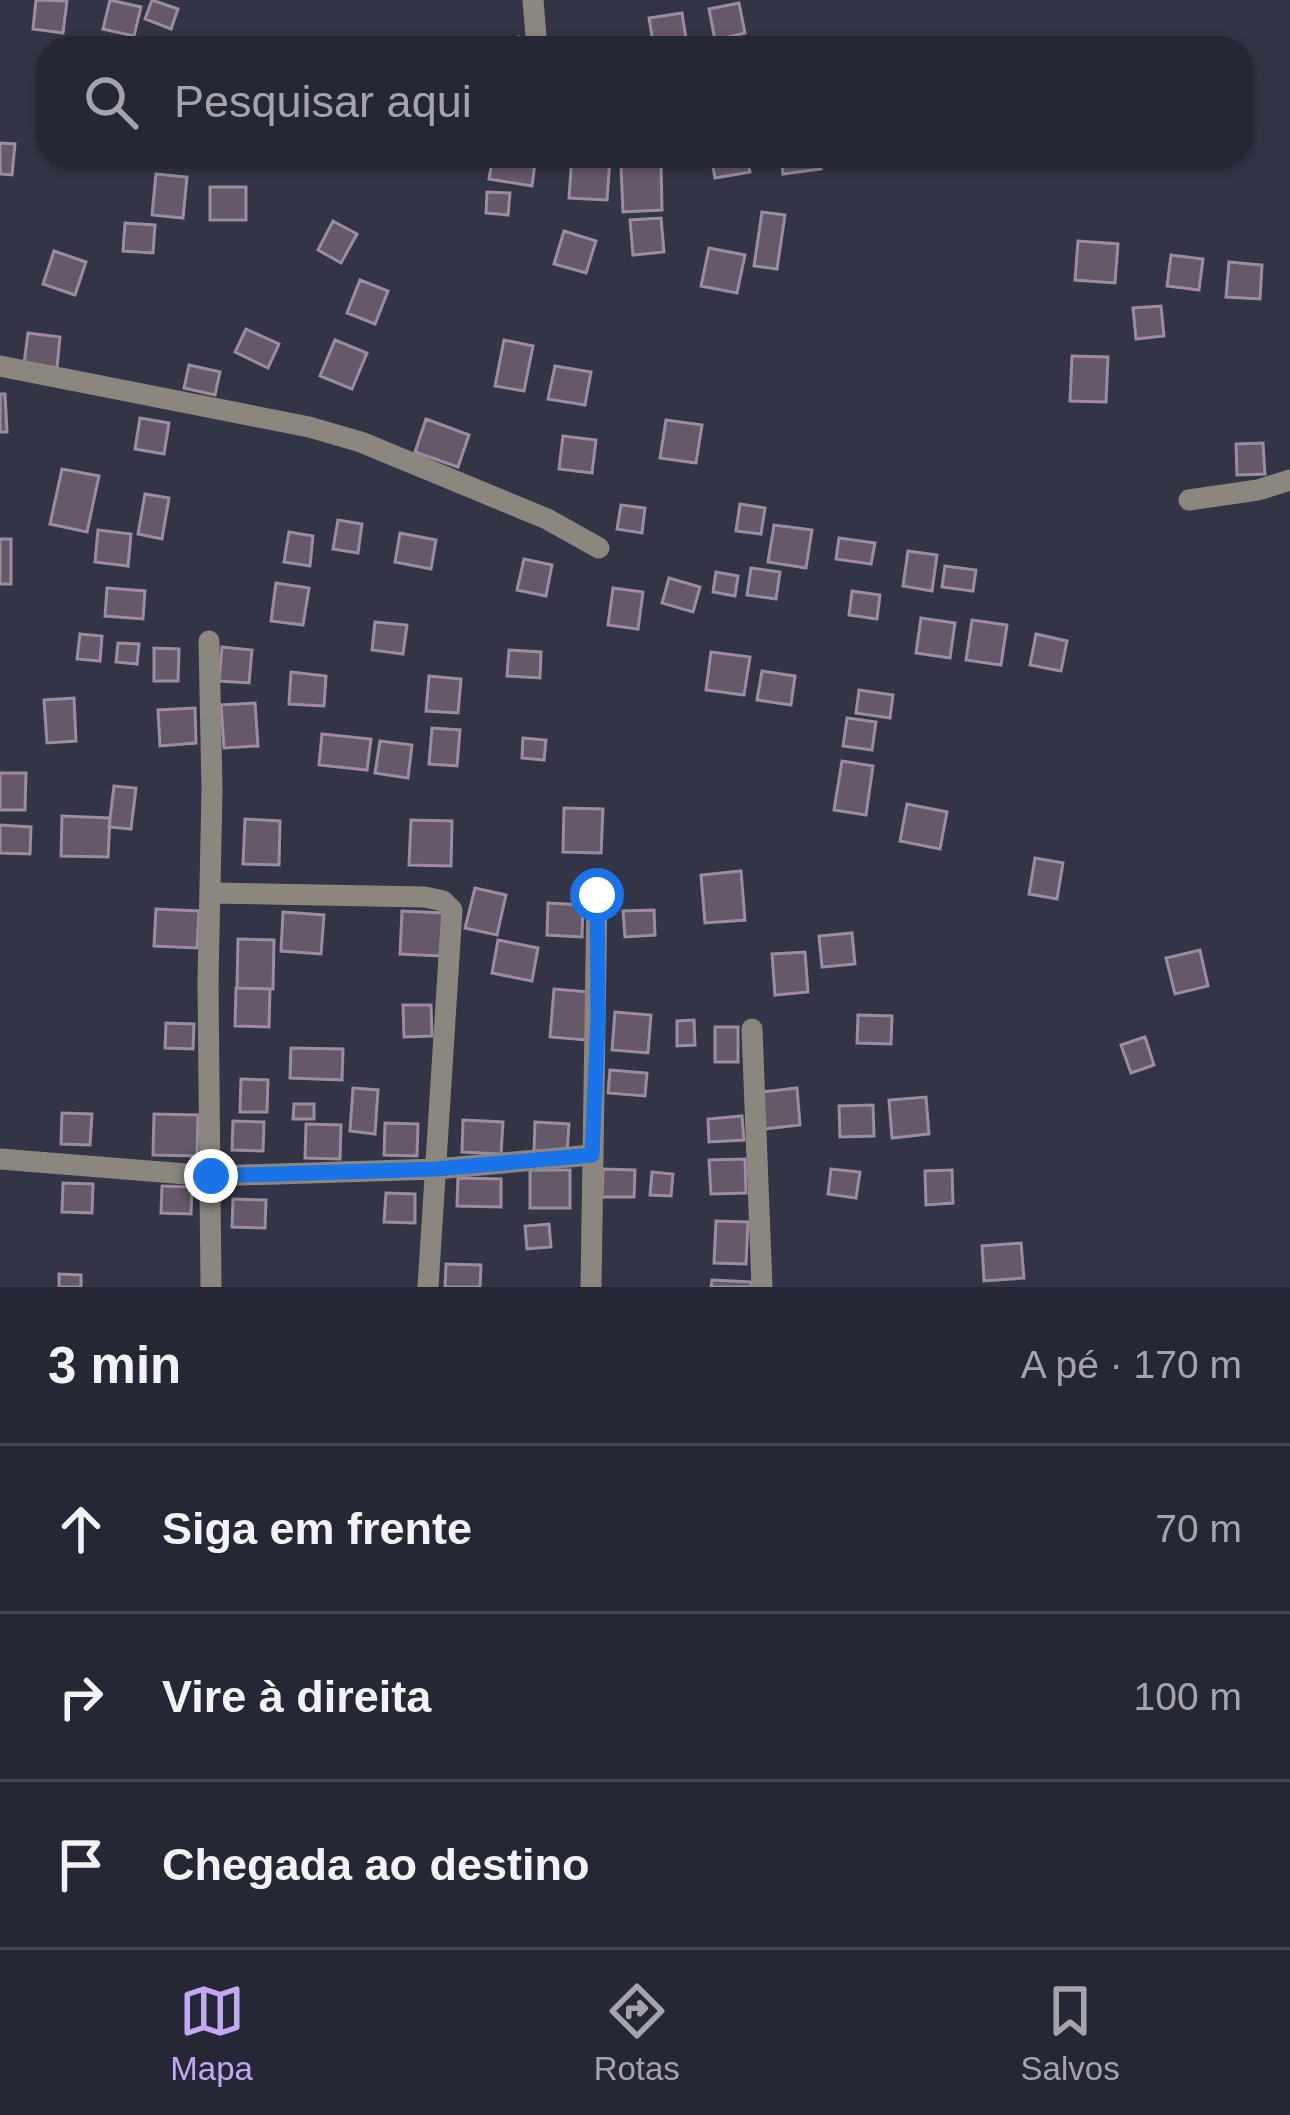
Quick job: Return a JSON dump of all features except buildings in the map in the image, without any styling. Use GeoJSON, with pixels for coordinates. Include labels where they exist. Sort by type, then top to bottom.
{"type":"FeatureCollection","features":[{"type":"Feature","properties":{"kind":"street"},"geometry":{"type":"LineString","coordinates":[[533,0],[536,36]]}},
{"type":"Feature","properties":{"kind":"street"},"geometry":{"type":"LineString","coordinates":[[0,366],[309,427],[361,442],[547,520],[599,548]]}},
{"type":"Feature","properties":{"kind":"street"},"geometry":{"type":"LineString","coordinates":[[1189,500],[1290,480]]}},
{"type":"Feature","properties":{"kind":"street"},"geometry":{"type":"LineString","coordinates":[[208,640],[211,1287]]}},
{"type":"Feature","properties":{"kind":"street"},"geometry":{"type":"LineString","coordinates":[[210,893],[424,897],[452,910],[428,1287]]}},
{"type":"Feature","properties":{"kind":"street"},"geometry":{"type":"LineString","coordinates":[[591,1287],[597,895]]}},
{"type":"Feature","properties":{"kind":"street"},"geometry":{"type":"LineString","coordinates":[[752,1029],[762,1287]]}},
{"type":"Feature","properties":{"kind":"street"},"geometry":{"type":"LineString","coordinates":[[0,1159],[211,1176],[436,1169],[592,1155]]}},
{"type":"Feature","properties":{"kind":"route"},"geometry":{"type":"LineString","coordinates":[[211,1176],[436,1169],[592,1155],[597,895]]}}]}
